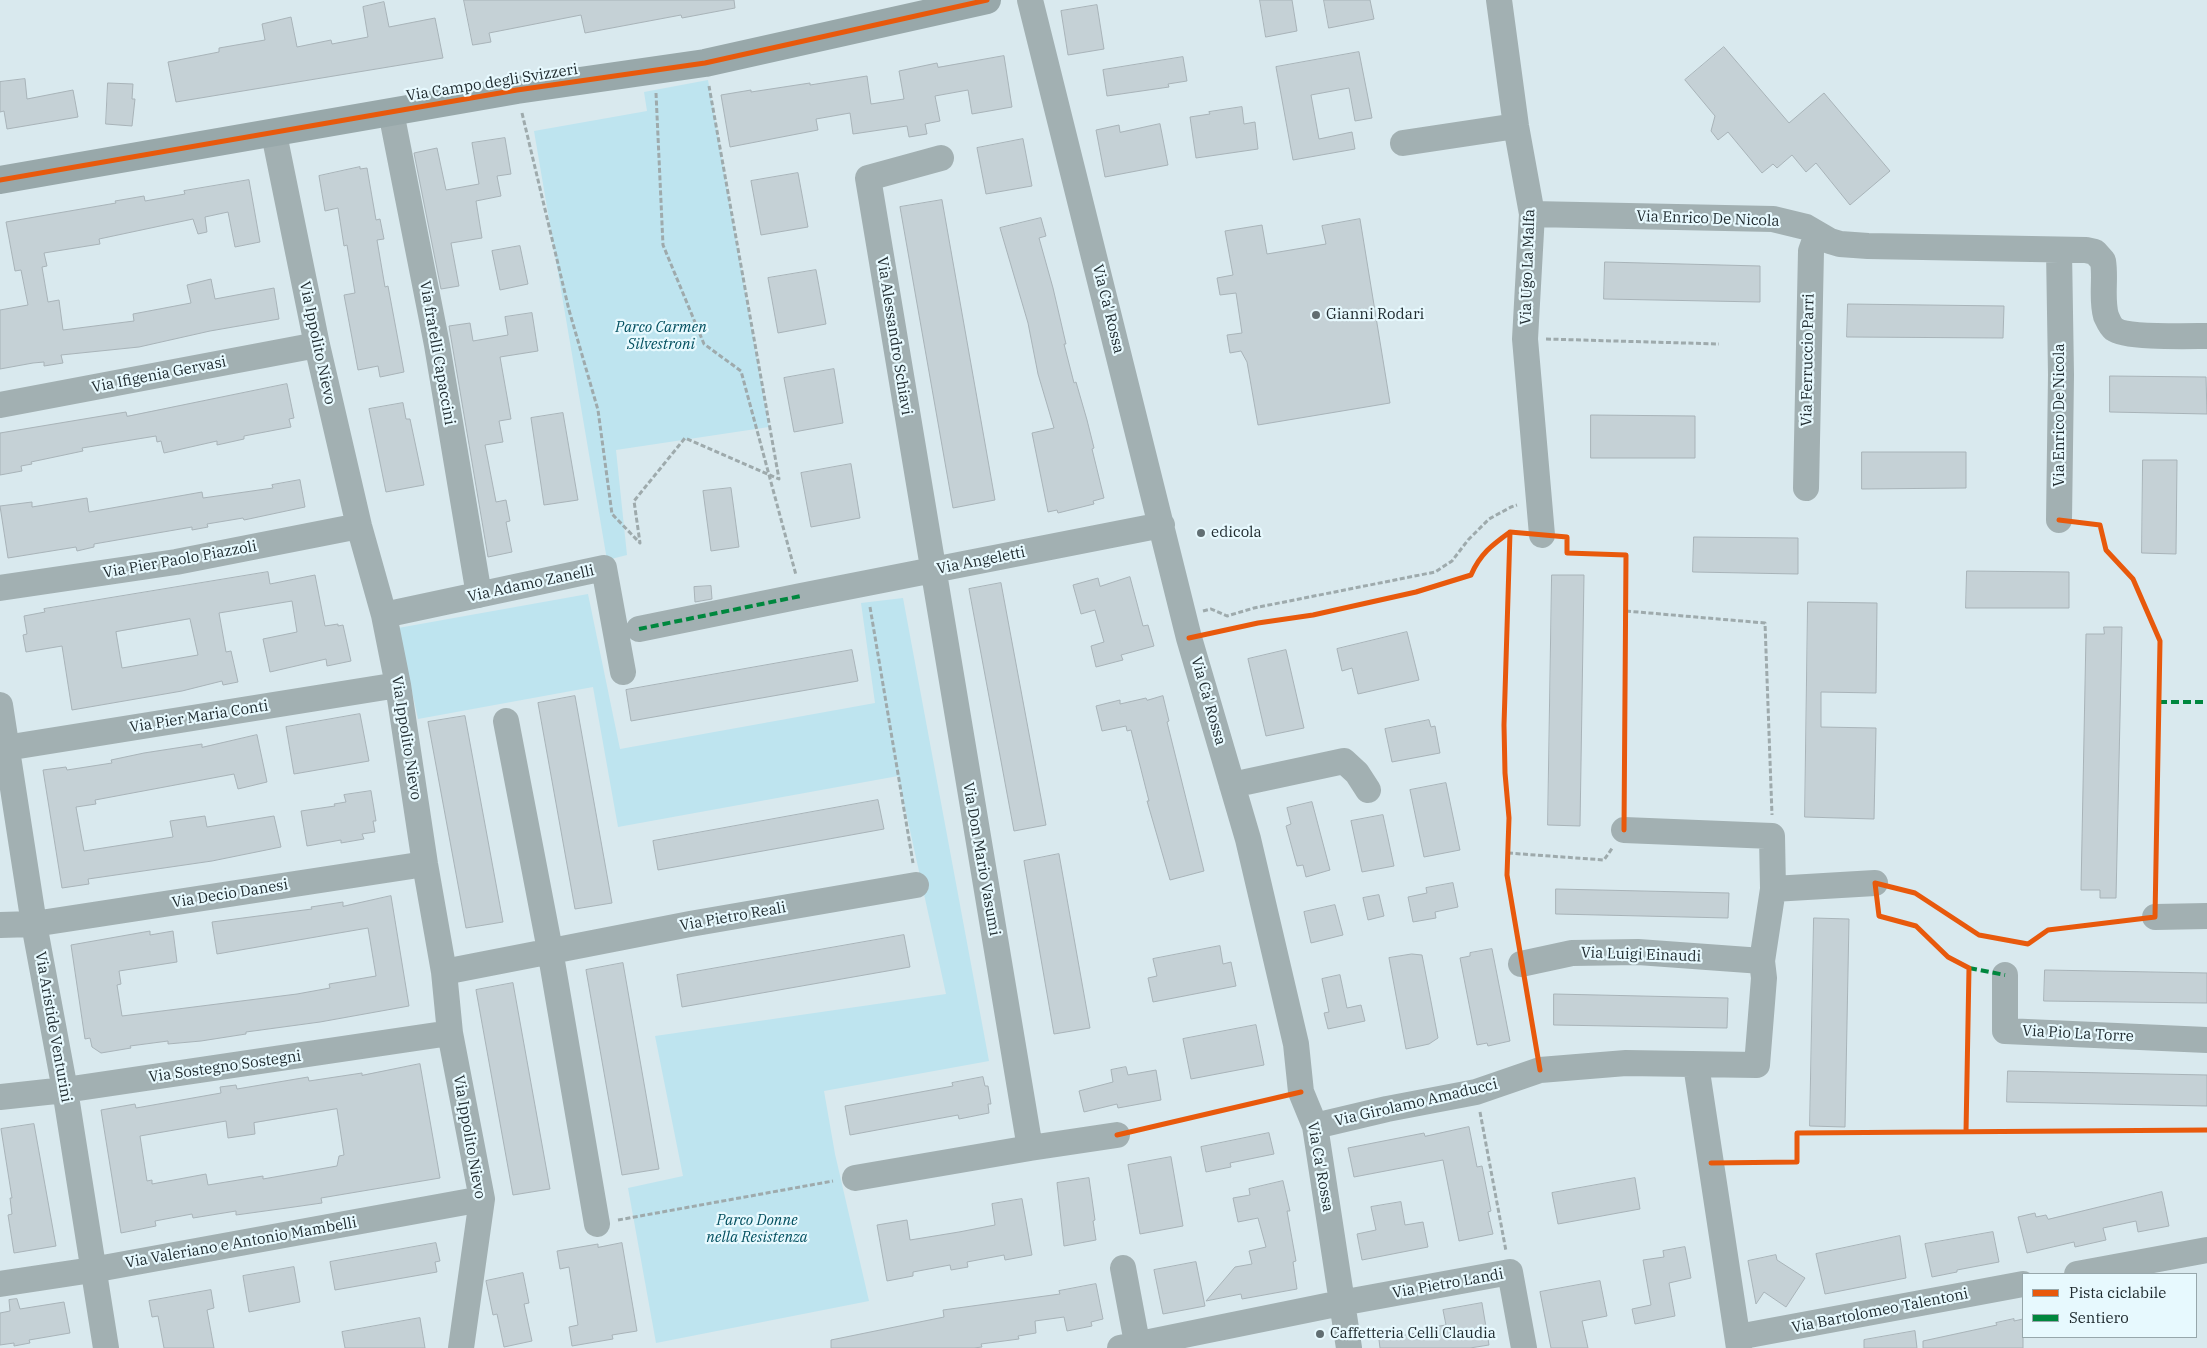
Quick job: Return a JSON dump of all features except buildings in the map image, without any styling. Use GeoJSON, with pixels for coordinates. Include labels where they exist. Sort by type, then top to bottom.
{"type":"FeatureCollection","features":[{"type":"Feature","properties":{"kind":"main road","name":"Via Campo degli Svizzeri"},"geometry":{"type":"LineString","coordinates":[[0,180],[274,134],[517,90],[705,63],[987,0]]}},
{"type":"Feature","properties":{"kind":"street","name":"Via Ca' Rossa"},"geometry":{"type":"LineString","coordinates":[[1030,0],[1184,615],[1248,839],[1296,1044],[1301,1092],[1315,1126],[1349,1348]]}},
{"type":"Feature","properties":{"kind":"street","name":"Via Ugo La Malfa"},"geometry":{"type":"LineString","coordinates":[[1499,0],[1516,126],[1532,214],[1525,339],[1542,535]]}},
{"type":"Feature","properties":{"kind":"street","name":"Via fratelli Capaccini"},"geometry":{"type":"LineString","coordinates":[[391,112],[437,345],[478,595]]}},
{"type":"Feature","properties":{"kind":"street"},"geometry":{"type":"LineString","coordinates":[[1403,143],[1516,126]]}},
{"type":"Feature","properties":{"kind":"street","name":"Via Ippolito Nievo"},"geometry":{"type":"LineString","coordinates":[[274,134],[317,345],[359,526],[384,615],[398,685],[425,864],[444,972],[450,1033],[482,1198],[461,1348]]}},
{"type":"Feature","properties":{"kind":"street","name":"Via Alessandro Schiavi"},"geometry":{"type":"LineString","coordinates":[[933,570],[868,178],[941,158]]}},
{"type":"Feature","properties":{"kind":"street","name":"Via Enrico De Nicola"},"geometry":{"type":"LineString","coordinates":[[1532,214],[1773,220],[1806,227],[1840,244],[1868,246],[2086,250],[2095,252],[2101,257],[2104,267],[2105,308],[2109,322],[2114,330],[2139,335],[2207,336]]}},
{"type":"Feature","properties":{"kind":"street","name":"Via Ferruccio Parri"},"geometry":{"type":"LineString","coordinates":[[1806,488],[1811,251],[1817,234]]}},
{"type":"Feature","properties":{"kind":"street","name":"Via Enrico De Nicola"},"geometry":{"type":"LineString","coordinates":[[2058,520],[2061,375],[2059,250]]}},
{"type":"Feature","properties":{"kind":"street","name":"Via Ifigenia Gervasi"},"geometry":{"type":"LineString","coordinates":[[0,404],[317,345]]}},
{"type":"Feature","properties":{"kind":"street","name":"Via Angeletti"},"geometry":{"type":"LineString","coordinates":[[639,630],[1162,525]]}},
{"type":"Feature","properties":{"kind":"street","name":"Via Pier Paolo Piazzoli"},"geometry":{"type":"LineString","coordinates":[[0,588],[176,562],[359,526]]}},
{"type":"Feature","properties":{"kind":"street","name":"Via Adamo Zanelli"},"geometry":{"type":"LineString","coordinates":[[384,615],[604,568],[623,672]]}},
{"type":"Feature","properties":{"kind":"street","name":"Via Don Mario Vasumi"},"geometry":{"type":"LineString","coordinates":[[933,570],[1030,1148]]}},
{"type":"Feature","properties":{"kind":"street","name":"Via Pier Maria Conti"},"geometry":{"type":"LineString","coordinates":[[3,748],[398,685]]}},
{"type":"Feature","properties":{"kind":"street","name":"Via Aristide Venturini"},"geometry":{"type":"LineString","coordinates":[[0,705],[3,748],[65,1090],[92,1270],[106,1348]]}},
{"type":"Feature","properties":{"kind":"street"},"geometry":{"type":"LineString","coordinates":[[506,721],[550,950],[597,1224]]}},
{"type":"Feature","properties":{"kind":"street"},"geometry":{"type":"LineString","coordinates":[[1232,785],[1344,761],[1357,772],[1368,790]]}},
{"type":"Feature","properties":{"kind":"street"},"geometry":{"type":"LineString","coordinates":[[1624,830],[1772,836]]}},
{"type":"Feature","properties":{"kind":"street","name":"Via Girolamo Amaducci"},"geometry":{"type":"LineString","coordinates":[[1315,1126],[1387,1109],[1476,1092],[1540,1070],[1626,1063],[1757,1065],[1764,978],[1762,961],[1773,890],[1772,836]]}},
{"type":"Feature","properties":{"kind":"street","name":"Via Decio Danesi"},"geometry":{"type":"LineString","coordinates":[[0,925],[34,924],[425,864]]}},
{"type":"Feature","properties":{"kind":"street"},"geometry":{"type":"LineString","coordinates":[[1773,890],[1875,883]]}},
{"type":"Feature","properties":{"kind":"street","name":"Via Pietro Reali"},"geometry":{"type":"LineString","coordinates":[[444,972],[550,950],[916,884]]}},
{"type":"Feature","properties":{"kind":"street"},"geometry":{"type":"LineString","coordinates":[[2155,918],[2207,916]]}},
{"type":"Feature","properties":{"kind":"street","name":"Via Luigi Einaudi"},"geometry":{"type":"LineString","coordinates":[[1521,964],[1572,953],[1591,952],[1638,952],[1762,961]]}},
{"type":"Feature","properties":{"kind":"street","name":"Via Pio La Torre"},"geometry":{"type":"LineString","coordinates":[[2005,975],[2005,1030],[2207,1040]]}},
{"type":"Feature","properties":{"kind":"street","name":"Via Sostegno Sostegni"},"geometry":{"type":"LineString","coordinates":[[0,1097],[65,1090],[450,1033]]}},
{"type":"Feature","properties":{"kind":"street"},"geometry":{"type":"LineString","coordinates":[[1696,1065],[1738,1343]]}},
{"type":"Feature","properties":{"kind":"street"},"geometry":{"type":"LineString","coordinates":[[855,1178],[1117,1135]]}},
{"type":"Feature","properties":{"kind":"street","name":"Via Valeriano e Antonio Mambelli"},"geometry":{"type":"LineString","coordinates":[[0,1284],[92,1270],[482,1198]]}},
{"type":"Feature","properties":{"kind":"street"},"geometry":{"type":"LineString","coordinates":[[2082,1273],[2207,1250]]}},
{"type":"Feature","properties":{"kind":"street"},"geometry":{"type":"LineString","coordinates":[[1123,1268],[1132,1347]]}},
{"type":"Feature","properties":{"kind":"street","name":"Via Pietro Landi"},"geometry":{"type":"LineString","coordinates":[[1132,1347],[1341,1303],[1510,1272],[1524,1348]]}},
{"type":"Feature","properties":{"kind":"street","name":"Via Bartolomeo Talentoni"},"geometry":{"type":"LineString","coordinates":[[1738,1343],[2022,1284]]}},
{"type":"Feature","properties":{"kind":"path"},"geometry":{"type":"LineString","coordinates":[[517,90],[569,310],[598,410],[612,514],[640,543],[634,501],[685,438],[778,479],[705,63]]}},
{"type":"Feature","properties":{"kind":"path"},"geometry":{"type":"LineString","coordinates":[[655,70],[663,245],[704,344],[741,371],[801,596]]}},
{"type":"Feature","properties":{"kind":"path"},"geometry":{"type":"LineString","coordinates":[[1525,339],[1719,344]]}},
{"type":"Feature","properties":{"kind":"path"},"geometry":{"type":"LineString","coordinates":[[1184,615],[1212,609],[1227,616],[1254,608],[1435,572],[1452,561],[1468,540],[1489,519],[1510,507],[1540,500]]}},
{"type":"Feature","properties":{"kind":"path"},"geometry":{"type":"LineString","coordinates":[[1626,602],[1626,621]]}},
{"type":"Feature","properties":{"kind":"path"},"geometry":{"type":"LineString","coordinates":[[870,607],[916,884]]}},
{"type":"Feature","properties":{"kind":"path"},"geometry":{"type":"LineString","coordinates":[[1626,611],[1765,623],[1772,836]]}},
{"type":"Feature","properties":{"kind":"path"},"geometry":{"type":"LineString","coordinates":[[1508,853],[1604,860],[1624,830]]}},
{"type":"Feature","properties":{"kind":"path"},"geometry":{"type":"LineString","coordinates":[[1508,844],[1508,860]]}},
{"type":"Feature","properties":{"kind":"path"},"geometry":{"type":"LineString","coordinates":[[1476,1092],[1510,1272]]}},
{"type":"Feature","properties":{"kind":"path"},"geometry":{"type":"LineString","coordinates":[[597,1224],[855,1178]]}},
{"type":"Feature","properties":{"kind":"green space","name":"Parco Carmen Silvestroni"},"geometry":{"type":"Polygon","coordinates":[[[708,80],[769,427],[616,450],[627,555],[607,560],[534,131],[647,111],[644,92],[708,80]]]}},
{"type":"Feature","properties":{"kind":"green space","name":"Parco Donne nella Resistenza"},"geometry":{"type":"Polygon","coordinates":[[[588,594],[620,749],[875,703],[861,603],[903,598],[989,1061],[824,1091],[835,1154],[869,1301],[656,1343],[628,1188],[683,1176],[655,1036],[946,994],[898,776],[618,827],[593,687],[418,719],[398,628],[588,594]]]}},
{"type":"Feature","properties":{"kind":"marked path"},"geometry":{"type":"LineString","coordinates":[[639,629],[801,596]]}},
{"type":"Feature","properties":{"kind":"marked path"},"geometry":{"type":"LineString","coordinates":[[2159,702],[2207,702]]}},
{"type":"Feature","properties":{"kind":"marked path"},"geometry":{"type":"LineString","coordinates":[[1969,968],[2005,975]]}},
{"type":"Feature","properties":{"kind":"cycle path"},"geometry":{"type":"LineString","coordinates":[[0,180],[517,90],[705,63],[987,0]]}},
{"type":"Feature","properties":{"kind":"cycle path"},"geometry":{"type":"LineString","coordinates":[[1966,1132],[1969,968],[1948,957],[1916,926],[1879,916],[1875,883],[1915,893],[1979,935],[2028,944],[2048,930],[2155,917],[2160,641],[2133,579],[2106,550],[2100,525],[2059,520]]}},
{"type":"Feature","properties":{"kind":"cycle path"},"geometry":{"type":"LineString","coordinates":[[1510,532],[1504,725],[1505,773],[1509,818],[1507,875],[1540,1070]]}},
{"type":"Feature","properties":{"kind":"cycle path"},"geometry":{"type":"LineString","coordinates":[[1189,638],[1258,623],[1313,615],[1416,592],[1471,575],[1478,561],[1487,550],[1510,532],[1567,537],[1567,553],[1626,555],[1624,830]]}},
{"type":"Feature","properties":{"kind":"cycle path"},"geometry":{"type":"LineString","coordinates":[[1117,1135],[1301,1092]]}},
{"type":"Feature","properties":{"kind":"cycle path"},"geometry":{"type":"LineString","coordinates":[[1711,1163],[1797,1162],[1797,1133],[2207,1130]]}},
{"type":"Feature","properties":{"kind":"place","name":"Gianni Rodari"},"geometry":{"type":"Point","coordinates":[1316,315]}},
{"type":"Feature","properties":{"kind":"place","name":"edicola"},"geometry":{"type":"Point","coordinates":[1201,533]}},
{"type":"Feature","properties":{"kind":"place","name":"Caffetteria Celli Claudia"},"geometry":{"type":"Point","coordinates":[1320,1334]}}]}
